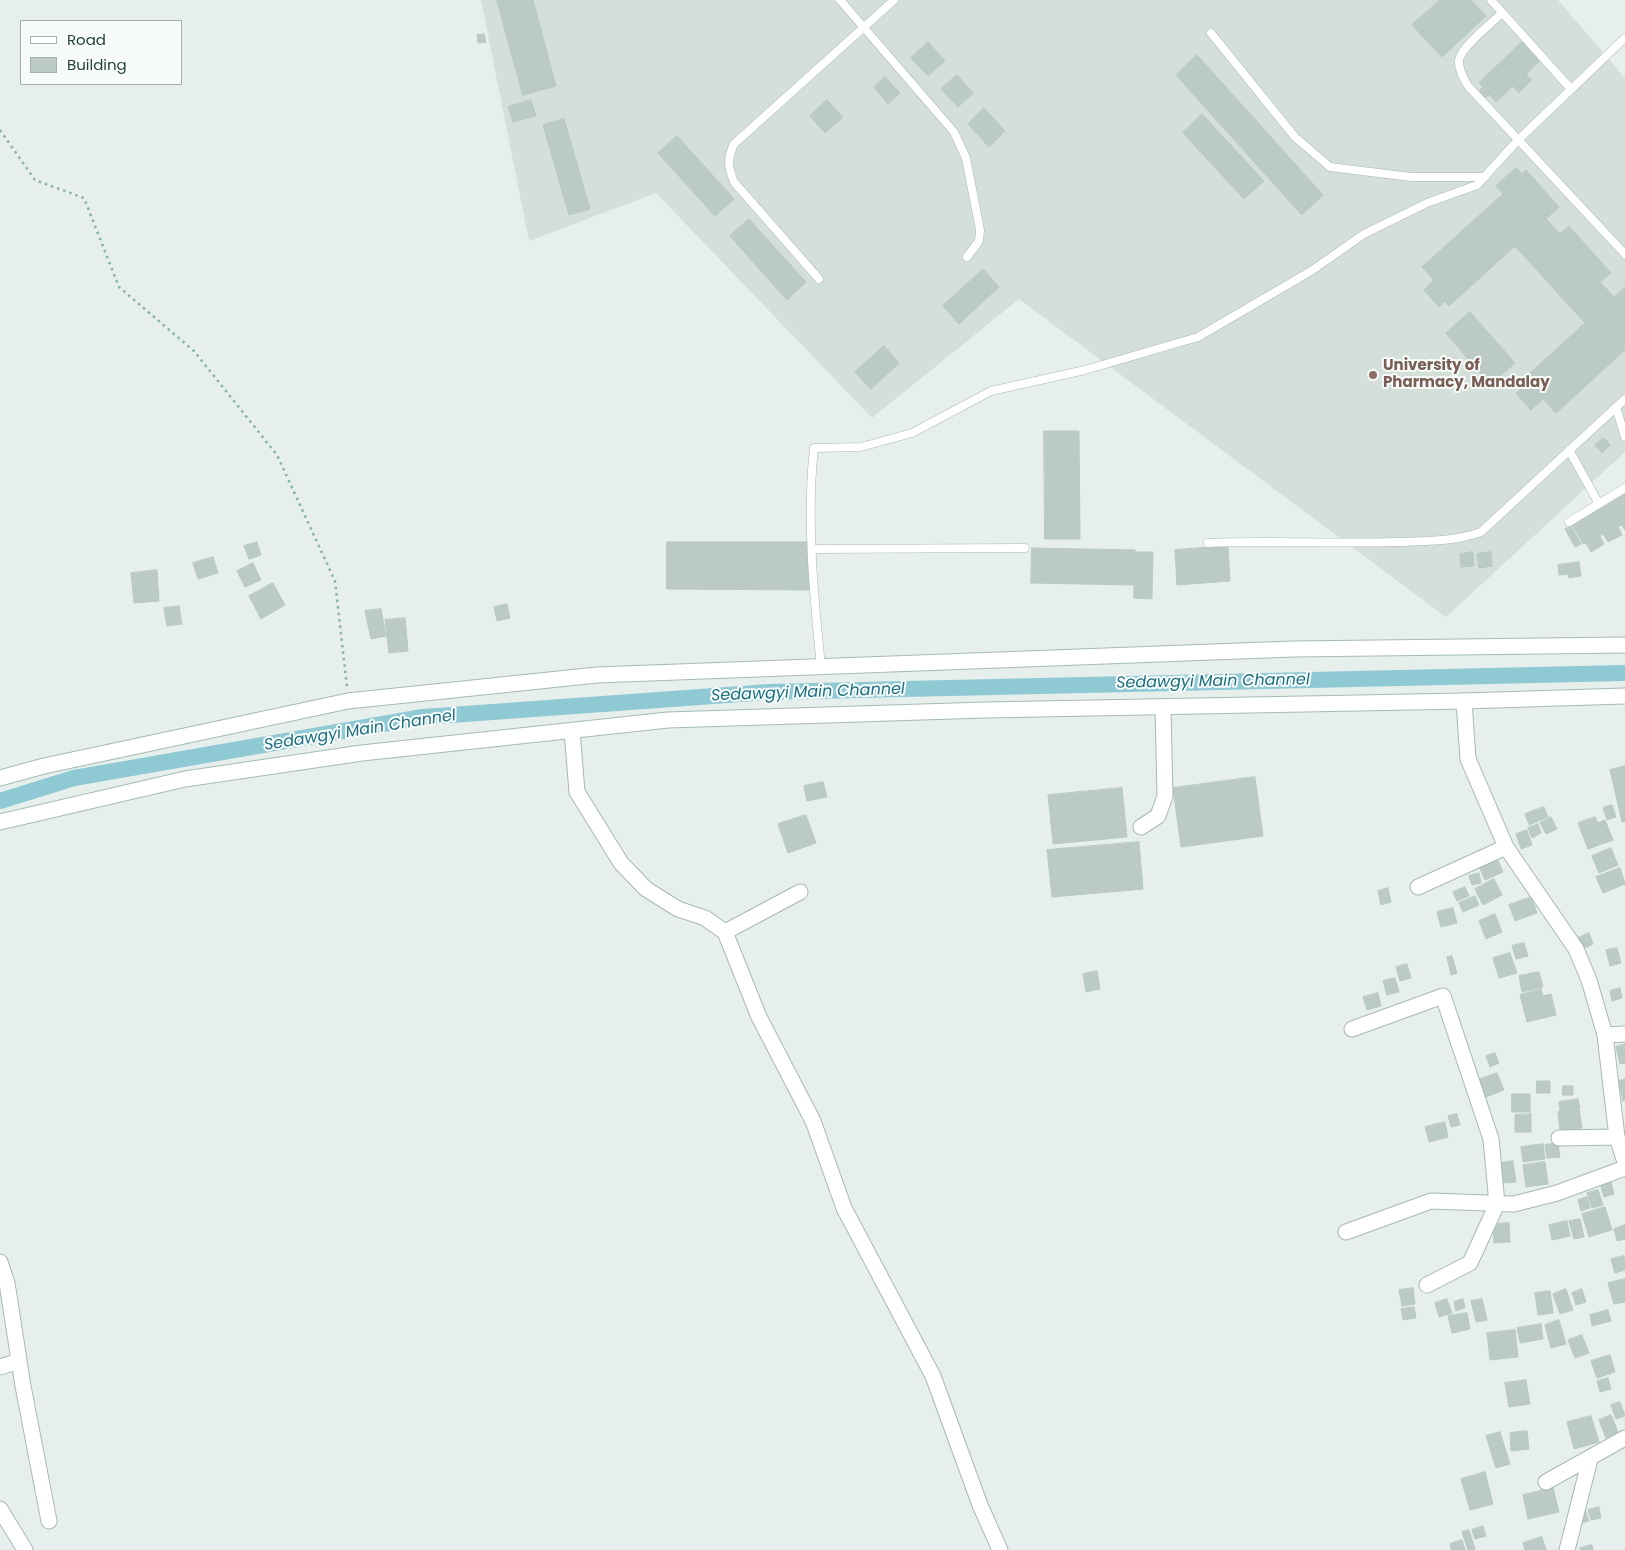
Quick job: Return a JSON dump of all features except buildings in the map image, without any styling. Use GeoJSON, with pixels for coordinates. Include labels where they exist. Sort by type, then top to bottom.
{"type":"FeatureCollection","features":[{"type":"Feature","properties":{"kind":"street"},"geometry":{"type":"LineString","coordinates":[[0,778],[44,766],[348,701],[597,675],[1292,649],[1625,645]]}},
{"type":"Feature","properties":{"kind":"street"},"geometry":{"type":"LineString","coordinates":[[0,822],[185,779],[362,753],[668,720],[985,710],[1625,696]]}},
{"type":"Feature","properties":{"kind":"street"},"geometry":{"type":"LineString","coordinates":[[1464,701],[1468,759],[1506,847],[1576,949],[1589,980],[1605,1035],[1617,1137],[1625,1162]]}},
{"type":"Feature","properties":{"kind":"street"},"geometry":{"type":"LineString","coordinates":[[1141,827],[1158,816],[1165,796],[1163,707]]}},
{"type":"Feature","properties":{"kind":"street"},"geometry":{"type":"LineString","coordinates":[[572,731],[577,792],[621,863],[646,889],[678,909],[706,918],[725,932],[759,1016],[813,1121],[844,1208],[933,1376],[980,1505],[1000,1550]]}},
{"type":"Feature","properties":{"kind":"street"},"geometry":{"type":"LineString","coordinates":[[1418,887],[1506,847]]}},
{"type":"Feature","properties":{"kind":"street"},"geometry":{"type":"LineString","coordinates":[[725,932],[800,892]]}},
{"type":"Feature","properties":{"kind":"street"},"geometry":{"type":"LineString","coordinates":[[1352,1029],[1443,996],[1490,1139],[1497,1204],[1470,1263],[1427,1285]]}},
{"type":"Feature","properties":{"kind":"street"},"geometry":{"type":"LineString","coordinates":[[1605,1035],[1625,1034]]}},
{"type":"Feature","properties":{"kind":"street"},"geometry":{"type":"LineString","coordinates":[[1559,1138],[1617,1137]]}},
{"type":"Feature","properties":{"kind":"street"},"geometry":{"type":"LineString","coordinates":[[1346,1232],[1431,1201],[1514,1204],[1557,1192],[1625,1168]]}},
{"type":"Feature","properties":{"kind":"street"},"geometry":{"type":"LineString","coordinates":[[0,1262],[7,1282],[19,1360],[49,1521]]}},
{"type":"Feature","properties":{"kind":"street"},"geometry":{"type":"LineString","coordinates":[[0,1367],[19,1360]]}},
{"type":"Feature","properties":{"kind":"street"},"geometry":{"type":"LineString","coordinates":[[1546,1482],[1625,1438]]}},
{"type":"Feature","properties":{"kind":"street"},"geometry":{"type":"LineString","coordinates":[[1567,1550],[1590,1459]]}},
{"type":"Feature","properties":{"kind":"street"},"geometry":{"type":"LineString","coordinates":[[0,1509],[25,1550]]}},
{"type":"Feature","properties":{"kind":"lane"},"geometry":{"type":"LineString","coordinates":[[840,0],[938,111],[954,132],[966,158],[980,230],[979,241],[968,257]]}},
{"type":"Feature","properties":{"kind":"lane"},"geometry":{"type":"LineString","coordinates":[[819,279],[734,182],[728,168],[728,156],[734,144],[894,0]]}},
{"type":"Feature","properties":{"kind":"lane"},"geometry":{"type":"LineString","coordinates":[[1491,0],[1571,89]]}},
{"type":"Feature","properties":{"kind":"lane"},"geometry":{"type":"LineString","coordinates":[[1502,13],[1465,49],[1459,59],[1460,71],[1468,86],[1625,254]]}},
{"type":"Feature","properties":{"kind":"lane"},"geometry":{"type":"LineString","coordinates":[[1211,33],[1295,137],[1330,167],[1411,177],[1485,177]]}},
{"type":"Feature","properties":{"kind":"lane"},"geometry":{"type":"LineString","coordinates":[[821,667],[815,612],[810,479],[814,448],[860,447],[912,433],[991,391],[1085,370],[1198,337],[1311,271],[1364,234],[1427,203],[1477,185],[1518,140],[1625,38]]}},
{"type":"Feature","properties":{"kind":"lane"},"geometry":{"type":"LineString","coordinates":[[1208,543],[1253,541],[1352,544],[1448,541],[1482,532],[1625,399]]}},
{"type":"Feature","properties":{"kind":"lane"},"geometry":{"type":"LineString","coordinates":[[1616,407],[1625,437]]}},
{"type":"Feature","properties":{"kind":"lane"},"geometry":{"type":"LineString","coordinates":[[1569,450],[1599,504]]}},
{"type":"Feature","properties":{"kind":"lane"},"geometry":{"type":"LineString","coordinates":[[1569,522],[1625,488]]}},
{"type":"Feature","properties":{"kind":"lane"},"geometry":{"type":"LineString","coordinates":[[813,549],[1025,548]]}},
{"type":"Feature","properties":{"kind":"path"},"geometry":{"type":"LineString","coordinates":[[0,130],[35,180],[84,198],[119,287],[194,350],[278,455],[335,581],[348,701]]}},
{"type":"Feature","properties":{"kind":"shaded area"},"geometry":{"type":"Polygon","coordinates":[[[481,0],[1558,0],[1625,78],[1625,452],[1446,617],[1019,299],[872,418],[656,193],[529,241],[481,0]]]}},
{"type":"Feature","properties":{"kind":"waterway","name":"Sedawgyi Main Channel"},"geometry":{"type":"LineString","coordinates":[[0,801],[74,778],[423,717],[769,692],[1625,673]]}},
{"type":"Feature","properties":{"kind":"place","name":"University of Pharmacy, Mandalay"},"geometry":{"type":"Point","coordinates":[1373,375]}}]}
